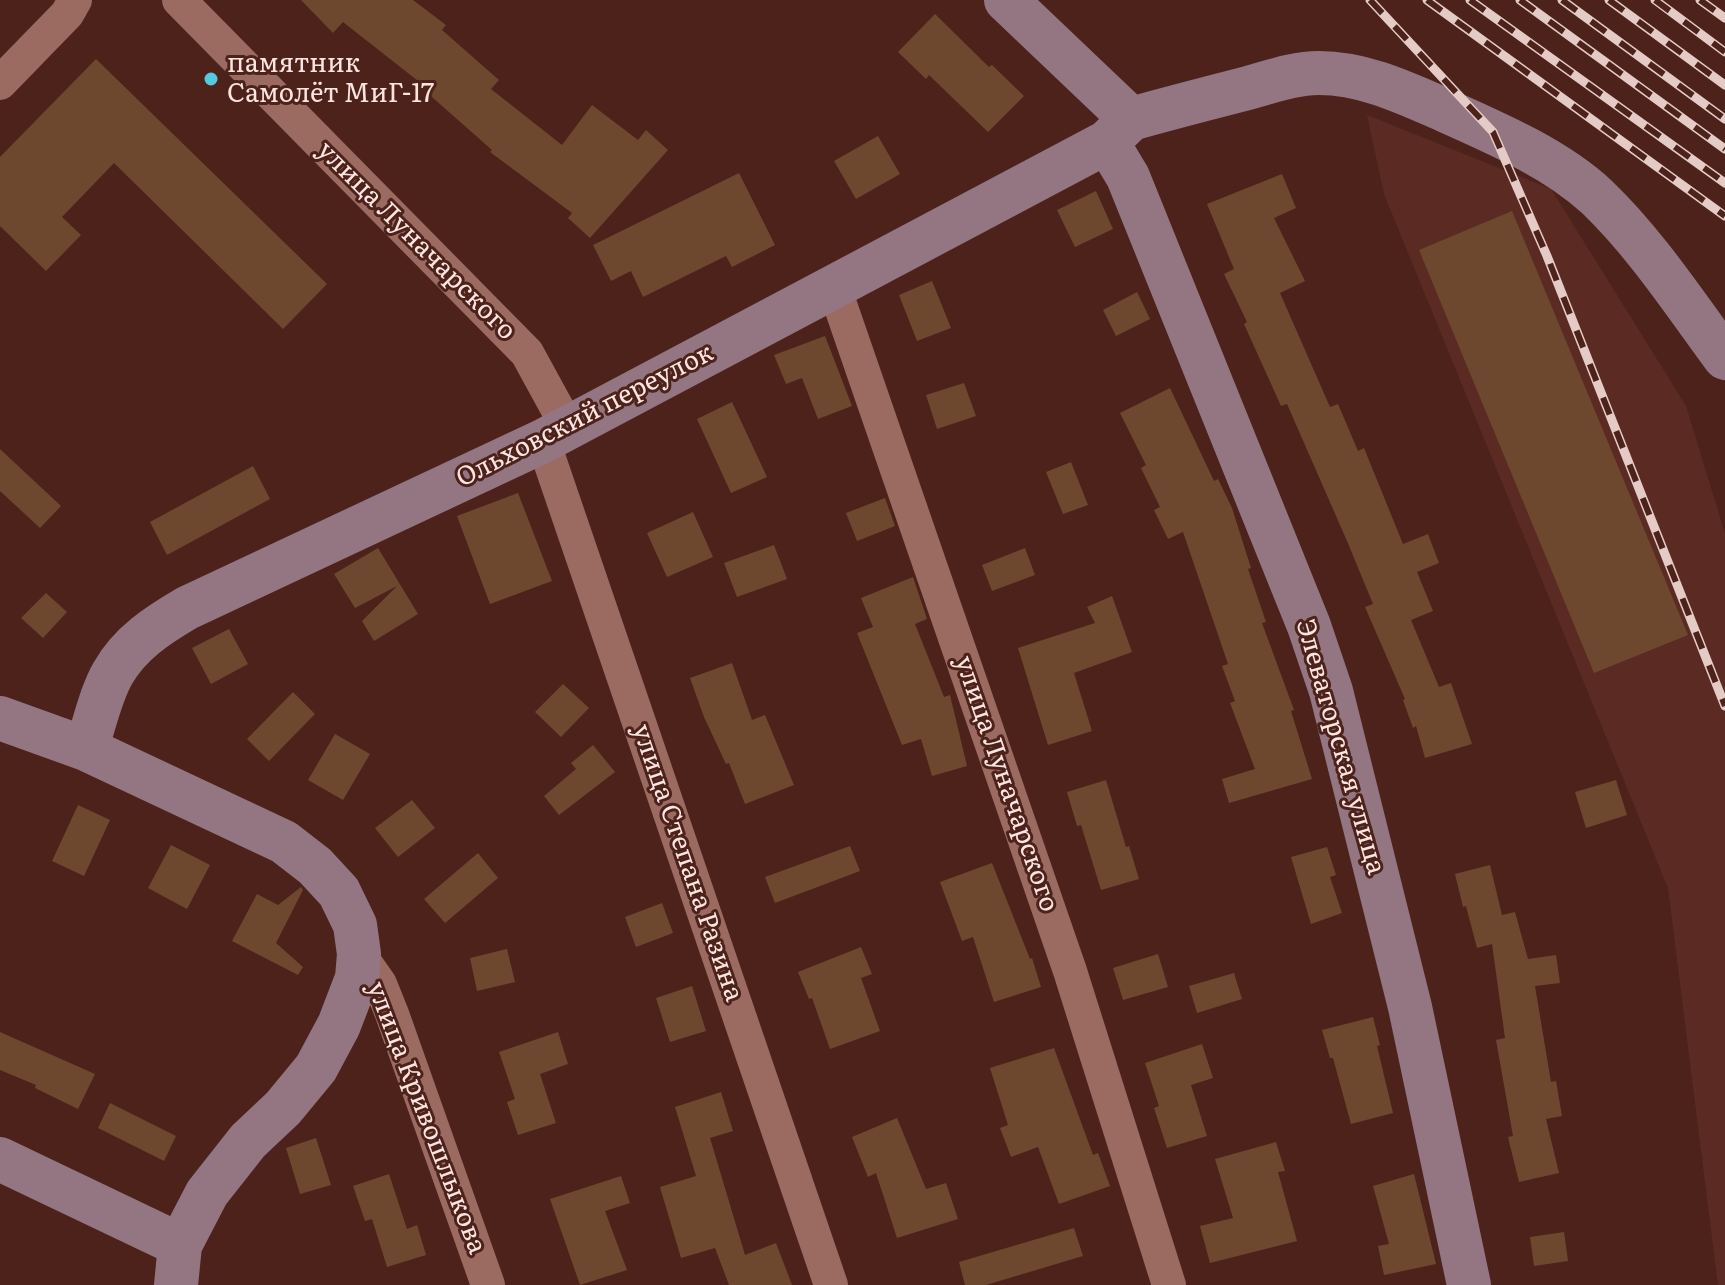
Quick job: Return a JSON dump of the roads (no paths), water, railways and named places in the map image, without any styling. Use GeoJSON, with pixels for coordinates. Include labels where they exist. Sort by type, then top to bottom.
{"type":"FeatureCollection","features":[{"type":"Feature","properties":{"kind":"street"},"geometry":{"type":"LineString","coordinates":[[0,83],[67,14],[75,0]]}},
{"type":"Feature","properties":{"kind":"street","name":"улица Луначарского"},"geometry":{"type":"LineString","coordinates":[[179,0],[527,353],[556,435]]}},
{"type":"Feature","properties":{"kind":"street","name":"Элеваторская улица"},"geometry":{"type":"LineString","coordinates":[[1006,0],[1119,130],[1128,177],[1309,626],[1331,691],[1410,1007],[1469,1285]]}},
{"type":"Feature","properties":{"kind":"street","name":"Ольховский переулок"},"geometry":{"type":"LineString","coordinates":[[86,749],[111,675],[128,652],[152,629],[187,608],[556,435],[1119,130],[1316,73],[1350,76],[1393,88],[1493,132],[1553,165],[1595,195],[1618,219],[1725,358]]}},
{"type":"Feature","properties":{"kind":"street","name":"улица Луначарского"},"geometry":{"type":"LineString","coordinates":[[834,287],[1070,971],[1169,1285]]}},
{"type":"Feature","properties":{"kind":"street","name":"улица Степана Разина"},"geometry":{"type":"LineString","coordinates":[[556,435],[831,1285]]}},
{"type":"Feature","properties":{"kind":"street","name":"улица Кривошлыкова"},"geometry":{"type":"LineString","coordinates":[[0,718],[86,749],[284,842],[315,866],[339,892],[355,925],[359,954],[357,978],[339,1025],[316,1068],[283,1108],[248,1141],[207,1193],[178,1265]]}},
{"type":"Feature","properties":{"kind":"street","name":"улица Кривошлыкова"},"geometry":{"type":"LineString","coordinates":[[359,954],[380,984],[392,1014],[488,1285]]}},
{"type":"Feature","properties":{"kind":"street"},"geometry":{"type":"LineString","coordinates":[[0,1159],[178,1265]]}},
{"type":"Feature","properties":{"kind":"railway"},"geometry":{"type":"LineString","coordinates":[[1370,0],[1493,132],[1547,256],[1725,706]]}},
{"type":"Feature","properties":{"kind":"railway"},"geometry":{"type":"LineString","coordinates":[[1427,0],[1725,216]]}},
{"type":"Feature","properties":{"kind":"railway"},"geometry":{"type":"LineString","coordinates":[[1470,0],[1725,183]]}},
{"type":"Feature","properties":{"kind":"railway"},"geometry":{"type":"LineString","coordinates":[[1520,0],[1725,149]]}},
{"type":"Feature","properties":{"kind":"railway"},"geometry":{"type":"LineString","coordinates":[[1562,0],[1725,119]]}},
{"type":"Feature","properties":{"kind":"railway"},"geometry":{"type":"LineString","coordinates":[[1609,0],[1725,85]]}},
{"type":"Feature","properties":{"kind":"railway"},"geometry":{"type":"LineString","coordinates":[[1655,0],[1725,52]]}},
{"type":"Feature","properties":{"kind":"railway"},"geometry":{"type":"LineString","coordinates":[[1700,0],[1725,18]]}},
{"type":"Feature","properties":{"kind":"place","name":"памятник Самолёт МиГ-17"},"geometry":{"type":"Point","coordinates":[211,79]}}]}
